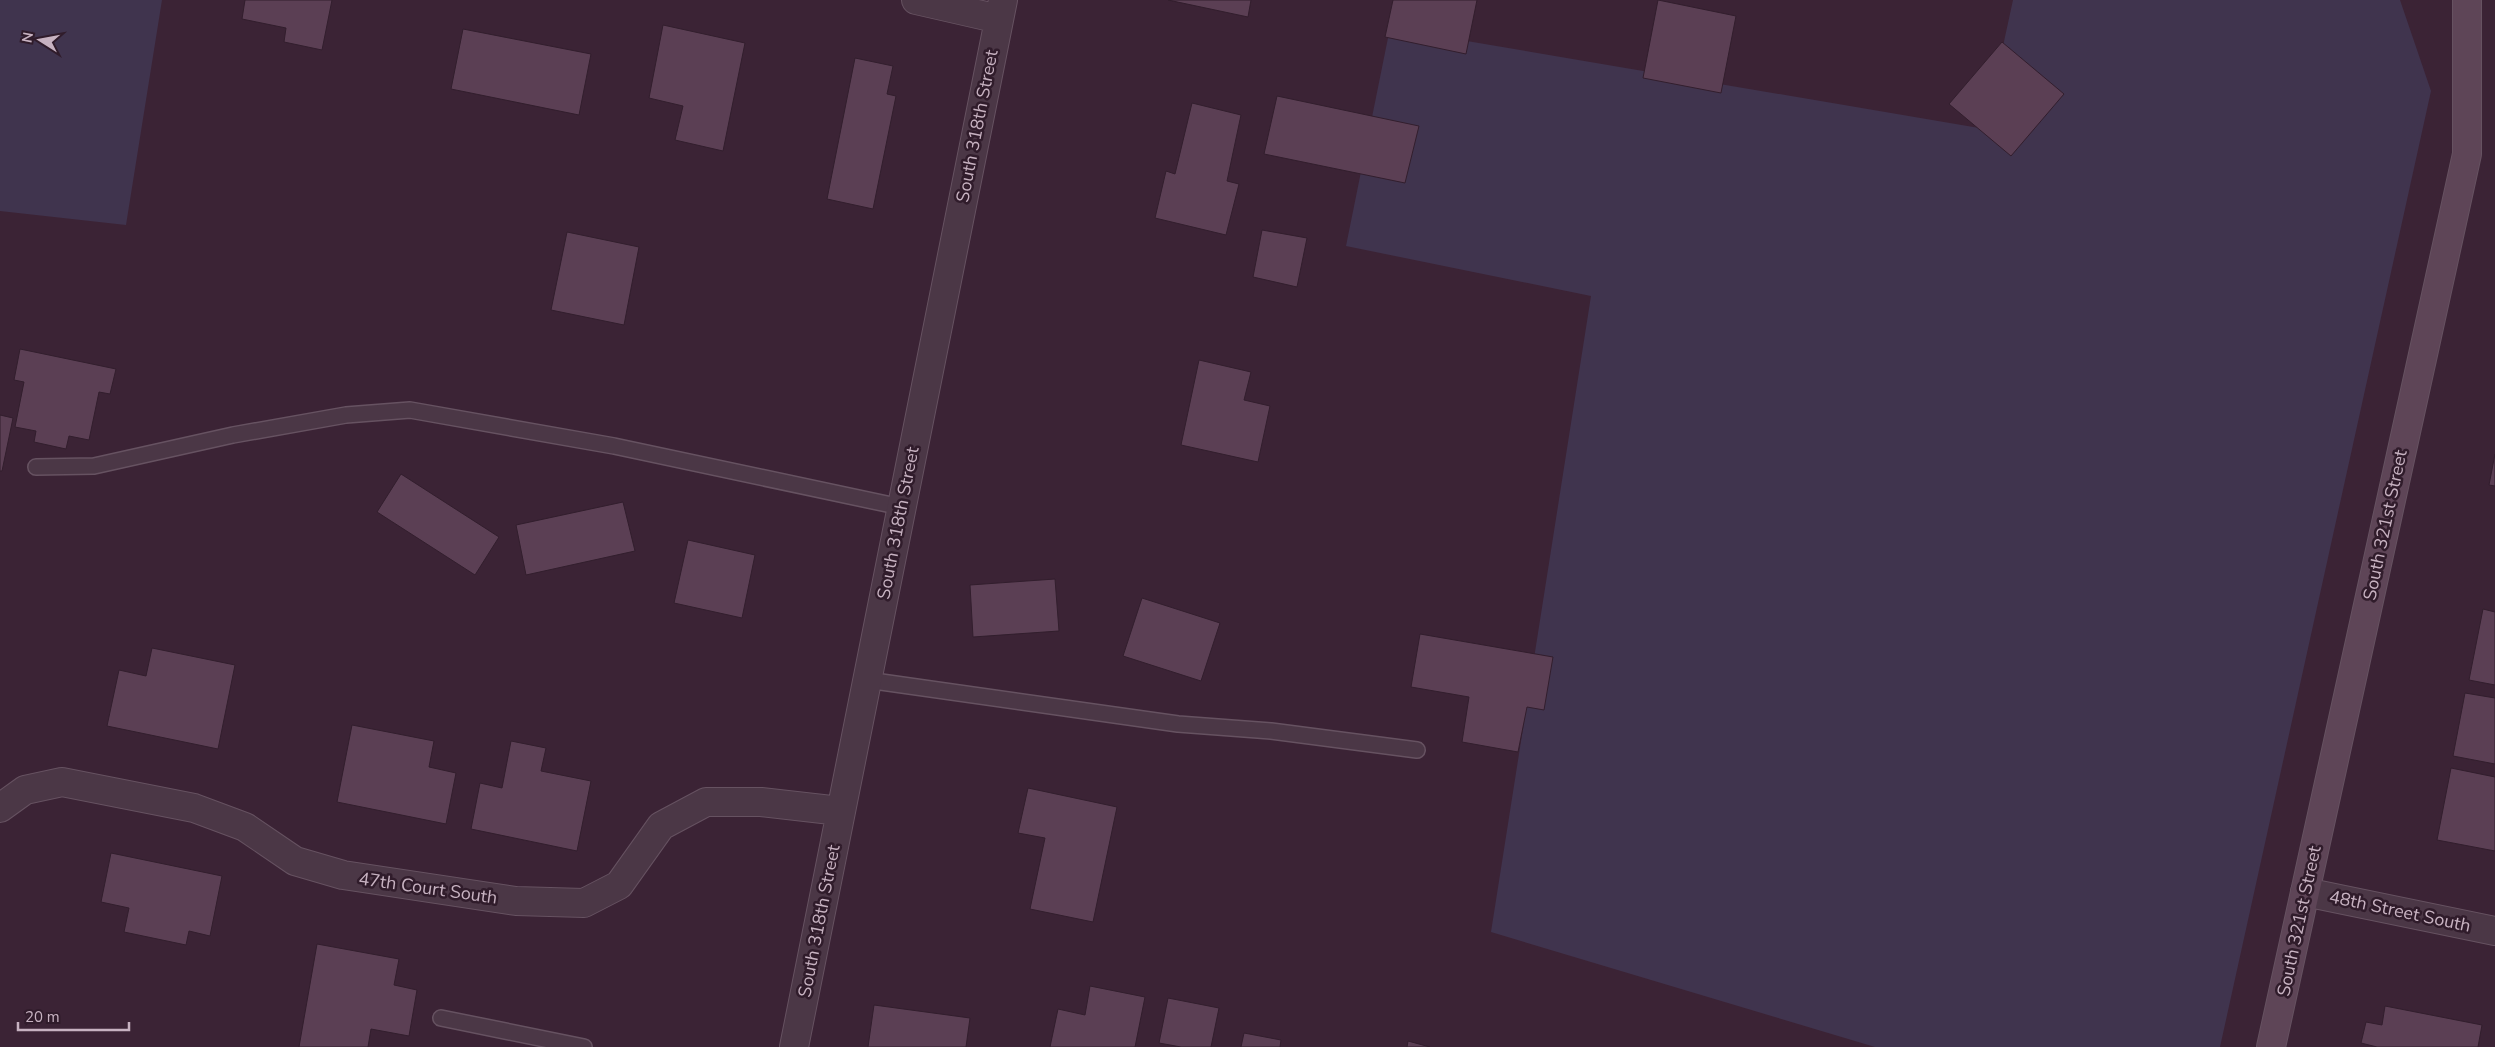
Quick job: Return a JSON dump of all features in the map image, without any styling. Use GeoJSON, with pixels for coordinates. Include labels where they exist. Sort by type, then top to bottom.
{"type":"FeatureCollection","features":[{"type":"Feature","properties":{"kind":"main road","name":"South 321st Street"},"geometry":{"type":"LineString","coordinates":[[2271,1047],[2467,154],[2467,0]]}},
{"type":"Feature","properties":{"kind":"street"},"geometry":{"type":"LineString","coordinates":[[916,0],[1001,10]]}},
{"type":"Feature","properties":{"kind":"street","name":"South 318th Street"},"geometry":{"type":"LineString","coordinates":[[794,1047],[1001,10]]}},
{"type":"Feature","properties":{"kind":"street","name":"47th Court South"},"geometry":{"type":"LineString","coordinates":[[0,808],[25,790],[62,782],[194,808],[245,827],[295,861],[343,875],[516,901],[584,903],[619,885],[662,826],[706,802],[761,802],[840,811]]}},
{"type":"Feature","properties":{"kind":"street","name":"48th Street South"},"geometry":{"type":"LineString","coordinates":[[2305,892],[2495,931]]}},
{"type":"Feature","properties":{"kind":"lane"},"geometry":{"type":"LineString","coordinates":[[36,466],[94,466],[234,435],[346,414],[410,410],[614,446],[901,508]]}},
{"type":"Feature","properties":{"kind":"lane"},"geometry":{"type":"LineString","coordinates":[[867,680],[1178,724],[1271,730],[1417,750]]}},
{"type":"Feature","properties":{"kind":"lane"},"geometry":{"type":"LineString","coordinates":[[441,1018],[584,1047]]}},
{"type":"Feature","properties":{"kind":"shaded area"},"geometry":{"type":"Polygon","coordinates":[[[0,0],[162,0],[126,225],[0,211],[0,0]]]}},
{"type":"Feature","properties":{"kind":"shaded area"},"geometry":{"type":"Polygon","coordinates":[[[2013,0],[2400,0],[2431,91],[2220,1047],[1875,1047],[1491,932],[1591,296],[1346,246],[1390,28],[1985,129],[2013,0]]]}},
{"type":"Feature","properties":{"kind":"building"},"geometry":{"type":"Polygon","coordinates":[[[245,0],[332,0],[322,50],[284,42],[286,28],[242,19],[245,0]]]}},
{"type":"Feature","properties":{"kind":"building"},"geometry":{"type":"Polygon","coordinates":[[[1168,0],[1251,0],[1248,17],[1168,0]]]}},
{"type":"Feature","properties":{"kind":"building"},"geometry":{"type":"Polygon","coordinates":[[[1393,0],[1477,0],[1466,54],[1385,37],[1393,0]]]}},
{"type":"Feature","properties":{"kind":"building"},"geometry":{"type":"Polygon","coordinates":[[[1658,0],[1736,16],[1721,93],[1643,78],[1658,0]]]}},
{"type":"Feature","properties":{"kind":"building"},"geometry":{"type":"Polygon","coordinates":[[[663,25],[745,43],[723,151],[675,140],[683,106],[649,98],[663,25]]]}},
{"type":"Feature","properties":{"kind":"building"},"geometry":{"type":"Polygon","coordinates":[[[463,29],[591,54],[579,115],[451,89],[463,29]]]}},
{"type":"Feature","properties":{"kind":"building"},"geometry":{"type":"Polygon","coordinates":[[[2002,42],[2064,94],[2011,156],[1949,104],[2002,42]]]}},
{"type":"Feature","properties":{"kind":"building"},"geometry":{"type":"Polygon","coordinates":[[[855,58],[893,66],[887,94],[896,96],[873,209],[827,199],[855,58]]]}},
{"type":"Feature","properties":{"kind":"building"},"geometry":{"type":"Polygon","coordinates":[[[1277,96],[1419,126],[1405,183],[1264,154],[1277,96]]]}},
{"type":"Feature","properties":{"kind":"building"},"geometry":{"type":"Polygon","coordinates":[[[1192,103],[1241,115],[1227,181],[1239,184],[1226,235],[1155,218],[1166,171],[1175,174],[1192,103]]]}},
{"type":"Feature","properties":{"kind":"building"},"geometry":{"type":"Polygon","coordinates":[[[1262,230],[1307,238],[1297,287],[1253,277],[1262,230]]]}},
{"type":"Feature","properties":{"kind":"building"},"geometry":{"type":"Polygon","coordinates":[[[567,232],[639,247],[624,325],[551,310],[567,232]]]}},
{"type":"Feature","properties":{"kind":"building"},"geometry":{"type":"Polygon","coordinates":[[[20,349],[116,369],[110,394],[99,392],[89,440],[69,436],[66,449],[34,442],[36,431],[15,427],[24,382],[14,380],[20,349]]]}},
{"type":"Feature","properties":{"kind":"building"},"geometry":{"type":"Polygon","coordinates":[[[1199,360],[1251,372],[1244,400],[1270,406],[1258,462],[1181,445],[1199,360]]]}},
{"type":"Feature","properties":{"kind":"building"},"geometry":{"type":"Polygon","coordinates":[[[0,415],[13,418],[2,471],[0,471],[0,415]]]}},
{"type":"Feature","properties":{"kind":"building"},"geometry":{"type":"Polygon","coordinates":[[[2495,454],[2495,486],[2489,485],[2495,454]]]}},
{"type":"Feature","properties":{"kind":"building"},"geometry":{"type":"Polygon","coordinates":[[[401,474],[499,537],[475,575],[377,512],[401,474]]]}},
{"type":"Feature","properties":{"kind":"building"},"geometry":{"type":"Polygon","coordinates":[[[623,502],[635,551],[526,575],[516,525],[623,502]]]}},
{"type":"Feature","properties":{"kind":"building"},"geometry":{"type":"Polygon","coordinates":[[[688,540],[755,555],[742,618],[674,603],[688,540]]]}},
{"type":"Feature","properties":{"kind":"building"},"geometry":{"type":"Polygon","coordinates":[[[1055,579],[1059,631],[973,637],[970,585],[1055,579]]]}},
{"type":"Feature","properties":{"kind":"building"},"geometry":{"type":"Polygon","coordinates":[[[1142,598],[1220,623],[1201,681],[1123,656],[1142,598]]]}},
{"type":"Feature","properties":{"kind":"building"},"geometry":{"type":"Polygon","coordinates":[[[2483,609],[2495,612],[2495,685],[2469,680],[2483,609]]]}},
{"type":"Feature","properties":{"kind":"building"},"geometry":{"type":"Polygon","coordinates":[[[1420,634],[1553,657],[1544,710],[1527,707],[1518,752],[1462,742],[1469,697],[1411,687],[1420,634]]]}},
{"type":"Feature","properties":{"kind":"building"},"geometry":{"type":"Polygon","coordinates":[[[152,648],[235,665],[218,749],[107,726],[119,670],[146,676],[152,648]]]}},
{"type":"Feature","properties":{"kind":"building"},"geometry":{"type":"Polygon","coordinates":[[[2465,693],[2495,698],[2495,764],[2453,756],[2465,693]]]}},
{"type":"Feature","properties":{"kind":"building"},"geometry":{"type":"Polygon","coordinates":[[[352,725],[434,741],[429,767],[456,773],[446,824],[337,802],[352,725]]]}},
{"type":"Feature","properties":{"kind":"building"},"geometry":{"type":"Polygon","coordinates":[[[511,741],[546,748],[541,771],[591,781],[577,851],[471,829],[480,783],[502,788],[511,741]]]}},
{"type":"Feature","properties":{"kind":"building"},"geometry":{"type":"Polygon","coordinates":[[[2451,768],[2495,777],[2495,851],[2437,840],[2451,768]]]}},
{"type":"Feature","properties":{"kind":"building"},"geometry":{"type":"Polygon","coordinates":[[[1028,788],[1117,807],[1093,922],[1030,909],[1045,838],[1018,833],[1028,788]]]}},
{"type":"Feature","properties":{"kind":"building"},"geometry":{"type":"Polygon","coordinates":[[[111,853],[222,876],[210,936],[189,931],[186,945],[124,932],[129,908],[101,902],[111,853]]]}},
{"type":"Feature","properties":{"kind":"building"},"geometry":{"type":"Polygon","coordinates":[[[317,944],[399,959],[394,985],[417,990],[409,1036],[371,1029],[368,1047],[299,1047],[317,944]]]}},
{"type":"Feature","properties":{"kind":"building"},"geometry":{"type":"Polygon","coordinates":[[[1090,986],[1145,997],[1135,1047],[1050,1047],[1058,1009],[1085,1015],[1090,986]]]}},
{"type":"Feature","properties":{"kind":"building"},"geometry":{"type":"Polygon","coordinates":[[[1168,998],[1219,1008],[1211,1047],[1181,1047],[1159,1043],[1168,998]]]}},
{"type":"Feature","properties":{"kind":"building"},"geometry":{"type":"Polygon","coordinates":[[[874,1005],[970,1018],[966,1047],[868,1047],[874,1005]]]}},
{"type":"Feature","properties":{"kind":"building"},"geometry":{"type":"Polygon","coordinates":[[[2385,1006],[2482,1025],[2478,1047],[2377,1047],[2361,1043],[2366,1022],[2382,1025],[2385,1006]]]}},
{"type":"Feature","properties":{"kind":"building"},"geometry":{"type":"Polygon","coordinates":[[[1244,1033],[1281,1040],[1280,1047],[1241,1047],[1244,1033]]]}},
{"type":"Feature","properties":{"kind":"building"},"geometry":{"type":"Polygon","coordinates":[[[1408,1041],[1430,1047],[1407,1047],[1408,1041]]]}}]}
